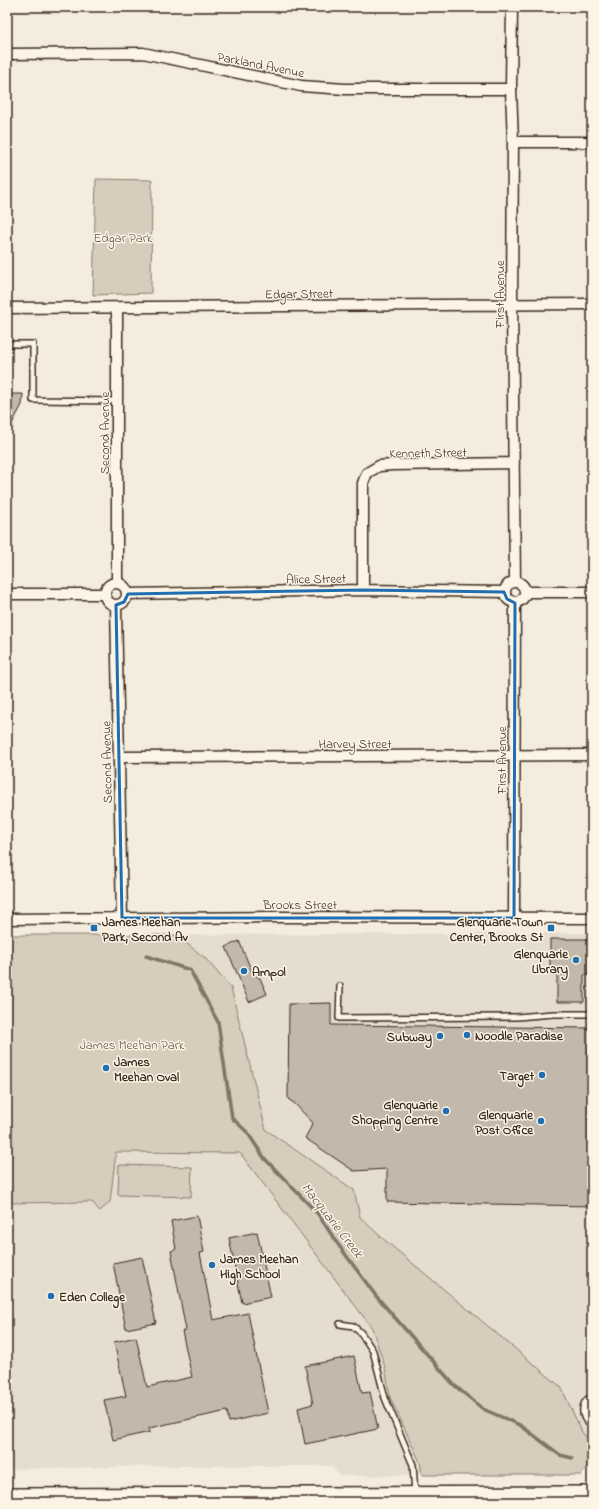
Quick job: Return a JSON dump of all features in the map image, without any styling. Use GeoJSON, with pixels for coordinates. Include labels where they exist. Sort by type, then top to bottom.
{"type":"FeatureCollection","features":[{"type":"Feature","properties":{"kind":"main road"},"geometry":{"type":"LineString","coordinates":[[7,1496],[415,1495],[589,1492]]}},
{"type":"Feature","properties":{"kind":"street","name":"First Avenue"},"geometry":{"type":"LineString","coordinates":[[512,7],[512,304],[515,582]]}},
{"type":"Feature","properties":{"kind":"street","name":"Parkland Avenue"},"geometry":{"type":"LineString","coordinates":[[7,54],[143,53],[300,86],[345,89],[511,89]]}},
{"type":"Feature","properties":{"kind":"street"},"geometry":{"type":"LineString","coordinates":[[513,142],[592,142]]}},
{"type":"Feature","properties":{"kind":"street","name":"Edgar Street"},"geometry":{"type":"LineString","coordinates":[[7,308],[592,304]]}},
{"type":"Feature","properties":{"kind":"street","name":"Second Avenue"},"geometry":{"type":"LineString","coordinates":[[116,582],[117,308]]}},
{"type":"Feature","properties":{"kind":"street","name":"Kenneth Street"},"geometry":{"type":"LineString","coordinates":[[364,590],[363,483],[367,473],[379,466],[393,465],[514,463]]}},
{"type":"Feature","properties":{"kind":"street"},"geometry":{"type":"LineString","coordinates":[[116,582],[125,586],[128,594],[124,602],[116,605],[108,602],[105,594],[109,586],[116,582]]}},
{"type":"Feature","properties":{"kind":"street"},"geometry":{"type":"LineString","coordinates":[[515,582],[522,585],[525,592],[522,600],[515,602],[509,601],[504,592],[507,585],[515,582]]}},
{"type":"Feature","properties":{"kind":"street","name":"Alice Street"},"geometry":{"type":"LineString","coordinates":[[128,594],[364,590],[504,592]]}},
{"type":"Feature","properties":{"kind":"street"},"geometry":{"type":"LineString","coordinates":[[525,592],[592,592]]}},
{"type":"Feature","properties":{"kind":"street"},"geometry":{"type":"LineString","coordinates":[[7,594],[105,594]]}},
{"type":"Feature","properties":{"kind":"street","name":"First Avenue"},"geometry":{"type":"LineString","coordinates":[[514,918],[515,602]]}},
{"type":"Feature","properties":{"kind":"street","name":"Second Avenue"},"geometry":{"type":"LineString","coordinates":[[116,605],[122,918]]}},
{"type":"Feature","properties":{"kind":"street","name":"Harvey Street"},"geometry":{"type":"LineString","coordinates":[[119,757],[592,755]]}},
{"type":"Feature","properties":{"kind":"street","name":"Brooks Street"},"geometry":{"type":"LineString","coordinates":[[7,919],[592,918]]}},
{"type":"Feature","properties":{"kind":"street"},"geometry":{"type":"LineString","coordinates":[[592,1399],[588,1401],[584,1410],[587,1418],[592,1423]]}},
{"type":"Feature","properties":{"kind":"lane"},"geometry":{"type":"LineString","coordinates":[[7,344],[33,344],[33,400],[117,401]]}},
{"type":"Feature","properties":{"kind":"lane"},"geometry":{"type":"LineString","coordinates":[[340,986],[339,1018],[517,1017],[553,1014],[592,1014]]}},
{"type":"Feature","properties":{"kind":"lane"},"geometry":{"type":"LineString","coordinates":[[340,1324],[353,1326],[361,1333],[373,1351],[385,1398],[413,1465],[415,1495]]}},
{"type":"Feature","properties":{"kind":"highlighted area"},"geometry":{"type":"Polygon","coordinates":[[[363,590],[504,592],[507,599],[515,603],[514,918],[122,918],[116,605],[124,602],[128,594],[363,590]]]}},
{"type":"Feature","properties":{"kind":"shaded area"},"geometry":{"type":"Polygon","coordinates":[[[592,933],[592,1444],[582,1432],[561,1387],[381,1237],[360,1217],[354,1190],[266,1130],[231,988],[205,958],[176,935],[592,933]]]}},
{"type":"Feature","properties":{"kind":"shaded area","name":"James Meehan High School"},"geometry":{"type":"Polygon","coordinates":[[[116,1152],[240,1153],[372,1328],[385,1367],[390,1397],[420,1462],[422,1475],[340,1476],[331,1466],[162,1466],[7,1469],[7,1203],[110,1202],[116,1152]]]}},
{"type":"Feature","properties":{"kind":"green space","name":"Edgar Park"},"geometry":{"type":"Polygon","coordinates":[[[96,179],[152,180],[151,293],[93,295],[96,179]]]}},
{"type":"Feature","properties":{"kind":"green space","name":"James Meehan Park"},"geometry":{"type":"Polygon","coordinates":[[[7,935],[176,935],[205,958],[231,988],[266,1130],[354,1190],[360,1217],[381,1237],[561,1387],[582,1432],[592,1444],[590,1461],[581,1475],[422,1475],[420,1462],[390,1397],[385,1367],[372,1328],[240,1153],[116,1152],[110,1202],[100,1211],[92,1202],[7,1203],[7,935]]]}},
{"type":"Feature","properties":{"kind":"green space"},"geometry":{"type":"Polygon","coordinates":[[[119,1165],[192,1167],[191,1197],[118,1195],[119,1165]]]}},
{"type":"Feature","properties":{"kind":"building"},"geometry":{"type":"Polygon","coordinates":[[[7,394],[23,394],[22,405],[7,433],[7,394]]]}},
{"type":"Feature","properties":{"kind":"building"},"geometry":{"type":"Polygon","coordinates":[[[550,939],[592,939],[592,975],[584,975],[584,1002],[557,1002],[557,975],[550,975],[550,939]]]}},
{"type":"Feature","properties":{"kind":"building"},"geometry":{"type":"Polygon","coordinates":[[[239,941],[253,974],[260,978],[267,994],[249,1002],[226,947],[239,941]]]}},
{"type":"Feature","properties":{"kind":"building","name":"Glenquarie Shopping Centre"},"geometry":{"type":"Polygon","coordinates":[[[331,1003],[331,1025],[592,1028],[592,1206],[387,1202],[387,1169],[354,1171],[305,1138],[313,1123],[294,1103],[288,1099],[289,1004],[331,1003]]]}},
{"type":"Feature","properties":{"kind":"building"},"geometry":{"type":"Polygon","coordinates":[[[197,1216],[204,1252],[200,1253],[213,1320],[248,1313],[268,1413],[229,1422],[227,1411],[149,1428],[150,1432],[113,1440],[104,1400],[126,1396],[114,1342],[136,1337],[147,1387],[192,1377],[182,1331],[186,1330],[171,1251],[176,1249],[171,1221],[197,1216]]]}},
{"type":"Feature","properties":{"kind":"building"},"geometry":{"type":"Polygon","coordinates":[[[257,1232],[271,1297],[242,1303],[229,1238],[257,1232]]]}},
{"type":"Feature","properties":{"kind":"building"},"geometry":{"type":"Polygon","coordinates":[[[142,1257],[156,1323],[126,1329],[113,1263],[142,1257]]]}},
{"type":"Feature","properties":{"kind":"building"},"geometry":{"type":"Polygon","coordinates":[[[354,1356],[362,1393],[370,1392],[378,1429],[305,1444],[298,1408],[313,1404],[305,1366],[354,1356]]]}},
{"type":"Feature","properties":{"kind":"waterway","name":"Macquarie Creek"},"geometry":{"type":"LineString","coordinates":[[146,956],[190,970],[218,1022],[232,1118],[247,1132],[265,1159],[318,1214],[337,1243],[376,1296],[454,1385],[483,1409],[520,1425],[560,1455],[572,1458]]}},
{"type":"Feature","properties":{"kind":"place","name":"James Meehan Park, Second Av"},"geometry":{"type":"Point","coordinates":[94,928]}},
{"type":"Feature","properties":{"kind":"place","name":"Glenquarie Town Center, Brooks St"},"geometry":{"type":"Point","coordinates":[551,928]}},
{"type":"Feature","properties":{"kind":"place","name":"Glenquarie Library"},"geometry":{"type":"Point","coordinates":[576,960]}},
{"type":"Feature","properties":{"kind":"place","name":"Ampol"},"geometry":{"type":"Point","coordinates":[244,971]}},
{"type":"Feature","properties":{"kind":"place","name":"Noodle Paradise"},"geometry":{"type":"Point","coordinates":[467,1035]}},
{"type":"Feature","properties":{"kind":"place","name":"Subway"},"geometry":{"type":"Point","coordinates":[440,1036]}},
{"type":"Feature","properties":{"kind":"place","name":"James Meehan Oval"},"geometry":{"type":"Point","coordinates":[106,1068]}},
{"type":"Feature","properties":{"kind":"place","name":"Target"},"geometry":{"type":"Point","coordinates":[542,1075]}},
{"type":"Feature","properties":{"kind":"place","name":"Glenquarie Shopping Centre"},"geometry":{"type":"Point","coordinates":[446,1111]}},
{"type":"Feature","properties":{"kind":"place","name":"Glenquarie Post Office"},"geometry":{"type":"Point","coordinates":[541,1121]}},
{"type":"Feature","properties":{"kind":"place","name":"James Meehan High School"},"geometry":{"type":"Point","coordinates":[212,1265]}},
{"type":"Feature","properties":{"kind":"place","name":"Eden College"},"geometry":{"type":"Point","coordinates":[51,1296]}}]}
